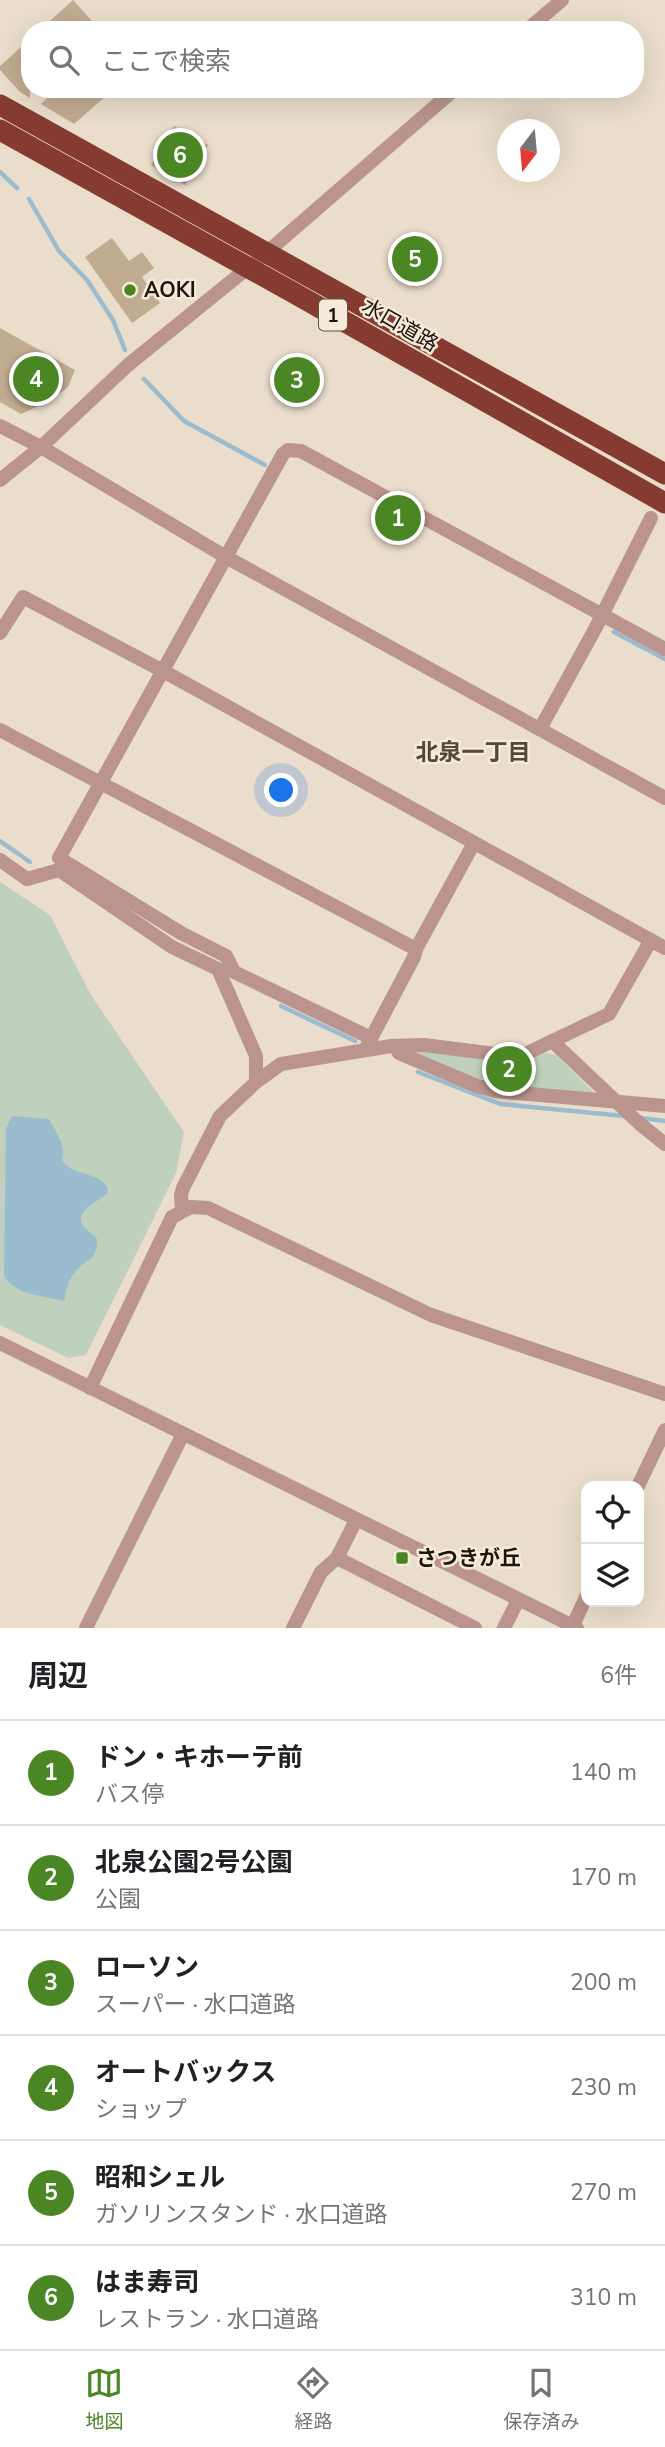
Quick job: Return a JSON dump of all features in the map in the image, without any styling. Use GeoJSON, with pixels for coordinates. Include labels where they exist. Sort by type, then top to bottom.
{"type":"FeatureCollection","features":[{"type":"Feature","properties":{"kind":"highway","name":"水口道路"},"geometry":{"type":"LineString","coordinates":[[0,106],[265,254],[662,469]]}},
{"type":"Feature","properties":{"kind":"highway","name":"水口道路"},"geometry":{"type":"LineString","coordinates":[[0,130],[248,268],[658,511]]}},
{"type":"Feature","properties":{"kind":"street"},"geometry":{"type":"LineString","coordinates":[[538,21],[562,0]]}},
{"type":"Feature","properties":{"kind":"street"},"geometry":{"type":"LineString","coordinates":[[0,480],[41,447],[128,365],[265,254],[445,98]]}},
{"type":"Feature","properties":{"kind":"street"},"geometry":{"type":"LineString","coordinates":[[0,426],[41,447],[226,557],[665,797]]}},
{"type":"Feature","properties":{"kind":"street"},"geometry":{"type":"LineString","coordinates":[[256,1082],[256,1056],[213,958],[181,933],[59,858],[280,458],[288,450],[294,450],[665,649]]}},
{"type":"Feature","properties":{"kind":"street"},"geometry":{"type":"LineString","coordinates":[[540,729],[658,511]]}},
{"type":"Feature","properties":{"kind":"street"},"geometry":{"type":"LineString","coordinates":[[0,633],[23,597],[163,671],[665,948]]}},
{"type":"Feature","properties":{"kind":"street"},"geometry":{"type":"LineString","coordinates":[[0,730],[416,949]]}},
{"type":"Feature","properties":{"kind":"street"},"geometry":{"type":"LineString","coordinates":[[368,1044],[474,843]]}},
{"type":"Feature","properties":{"kind":"street"},"geometry":{"type":"LineString","coordinates":[[0,860],[27,879],[58,870],[172,947],[213,958],[226,956],[234,972],[368,1044]]}},
{"type":"Feature","properties":{"kind":"street"},"geometry":{"type":"LineString","coordinates":[[182,1210],[183,1188],[211,1130],[233,1103],[281,1064],[368,1044],[424,1045],[519,1057],[609,1014],[651,940]]}},
{"type":"Feature","properties":{"kind":"street"},"geometry":{"type":"LineString","coordinates":[[552,1041],[665,1144]]}},
{"type":"Feature","properties":{"kind":"street"},"geometry":{"type":"LineString","coordinates":[[395,1046],[399,1053],[495,1091],[620,1105],[665,1106]]}},
{"type":"Feature","properties":{"kind":"street"},"geometry":{"type":"LineString","coordinates":[[90,1388],[172,1217],[191,1207],[208,1208],[431,1315],[665,1394]]}},
{"type":"Feature","properties":{"kind":"street"},"geometry":{"type":"LineString","coordinates":[[0,1343],[574,1627],[582,1607]]}},
{"type":"Feature","properties":{"kind":"street"},"geometry":{"type":"LineString","coordinates":[[640,1481],[665,1430]]}},
{"type":"Feature","properties":{"kind":"street"},"geometry":{"type":"LineString","coordinates":[[86,1628],[183,1434]]}},
{"type":"Feature","properties":{"kind":"street"},"geometry":{"type":"LineString","coordinates":[[293,1628],[321,1572],[337,1558],[356,1520]]}},
{"type":"Feature","properties":{"kind":"street"},"geometry":{"type":"LineString","coordinates":[[337,1558],[475,1628]]}},
{"type":"Feature","properties":{"kind":"street"},"geometry":{"type":"LineString","coordinates":[[504,1628],[518,1600]]}},
{"type":"Feature","properties":{"kind":"green space"},"geometry":{"type":"Polygon","coordinates":[[[0,882],[50,915],[91,995],[184,1132],[176,1173],[86,1355],[68,1358],[0,1325],[0,882]]]}},
{"type":"Feature","properties":{"kind":"green space"},"geometry":{"type":"Polygon","coordinates":[[[406,1052],[442,1053],[520,1065],[542,1052],[556,1055],[598,1096],[488,1084],[406,1052]]]}},
{"type":"Feature","properties":{"kind":"water"},"geometry":{"type":"Polygon","coordinates":[[[12,1116],[49,1119],[61,1143],[62,1160],[73,1169],[98,1179],[108,1188],[107,1194],[87,1208],[81,1217],[84,1227],[97,1239],[96,1251],[72,1277],[64,1301],[22,1291],[8,1282],[4,1275],[6,1128],[12,1116]]]}},
{"type":"Feature","properties":{"kind":"building"},"geometry":{"type":"Polygon","coordinates":[[[73,0],[92,21],[50,21],[73,0]]]}},
{"type":"Feature","properties":{"kind":"building"},"geometry":{"type":"Polygon","coordinates":[[[21,47],[21,93],[0,70],[0,66],[21,47]]]}},
{"type":"Feature","properties":{"kind":"building"},"geometry":{"type":"Polygon","coordinates":[[[47,98],[104,98],[74,124],[41,104],[47,98]]]}},
{"type":"Feature","properties":{"kind":"building"},"geometry":{"type":"Polygon","coordinates":[[[174,126],[208,145],[185,185],[151,165],[174,126]]]}},
{"type":"Feature","properties":{"kind":"building","name":"AOKI"},"geometry":{"type":"Polygon","coordinates":[[[112,238],[129,261],[142,252],[154,268],[142,277],[160,303],[132,323],[85,257],[112,238]]]}},
{"type":"Feature","properties":{"kind":"building"},"geometry":{"type":"Polygon","coordinates":[[[0,328],[75,370],[68,387],[51,400],[21,414],[0,402],[0,328]]]}},
{"type":"Feature","properties":{"kind":"waterway"},"geometry":{"type":"LineString","coordinates":[[0,172],[17,188]]}},
{"type":"Feature","properties":{"kind":"waterway"},"geometry":{"type":"LineString","coordinates":[[29,199],[59,251],[87,280],[113,320],[125,350]]}},
{"type":"Feature","properties":{"kind":"waterway"},"geometry":{"type":"LineString","coordinates":[[144,379],[184,421],[265,465]]}},
{"type":"Feature","properties":{"kind":"waterway"},"geometry":{"type":"LineString","coordinates":[[614,632],[665,659]]}},
{"type":"Feature","properties":{"kind":"waterway"},"geometry":{"type":"LineString","coordinates":[[0,841],[30,862]]}},
{"type":"Feature","properties":{"kind":"waterway"},"geometry":{"type":"LineString","coordinates":[[281,1006],[355,1041]]}},
{"type":"Feature","properties":{"kind":"waterway"},"geometry":{"type":"LineString","coordinates":[[418,1072],[500,1104],[624,1116]]}},
{"type":"Feature","properties":{"kind":"waterway"},"geometry":{"type":"LineString","coordinates":[[640,1118],[665,1121]]}},
{"type":"Feature","properties":{"kind":"place","name":"はま寿司"},"geometry":{"type":"Point","coordinates":[180,155]}},
{"type":"Feature","properties":{"kind":"place","name":"昭和シェル"},"geometry":{"type":"Point","coordinates":[415,259]}},
{"type":"Feature","properties":{"kind":"place","name":"AOKI"},"geometry":{"type":"Point","coordinates":[130,290]}},
{"type":"Feature","properties":{"kind":"place","name":"オートバックス"},"geometry":{"type":"Point","coordinates":[36,379]}},
{"type":"Feature","properties":{"kind":"place","name":"ローソン"},"geometry":{"type":"Point","coordinates":[297,380]}},
{"type":"Feature","properties":{"kind":"place","name":"ドン・キホーテ前"},"geometry":{"type":"Point","coordinates":[398,518]}},
{"type":"Feature","properties":{"kind":"place","name":"北泉公園2号公園"},"geometry":{"type":"Point","coordinates":[509,1069]}},
{"type":"Feature","properties":{"kind":"place","name":"さつきが丘"},"geometry":{"type":"Point","coordinates":[402,1558]}},
{"type":"Feature","properties":{"kind":"district","name":"北泉一丁目"},"geometry":{"type":"Point","coordinates":[473,752]}}]}
